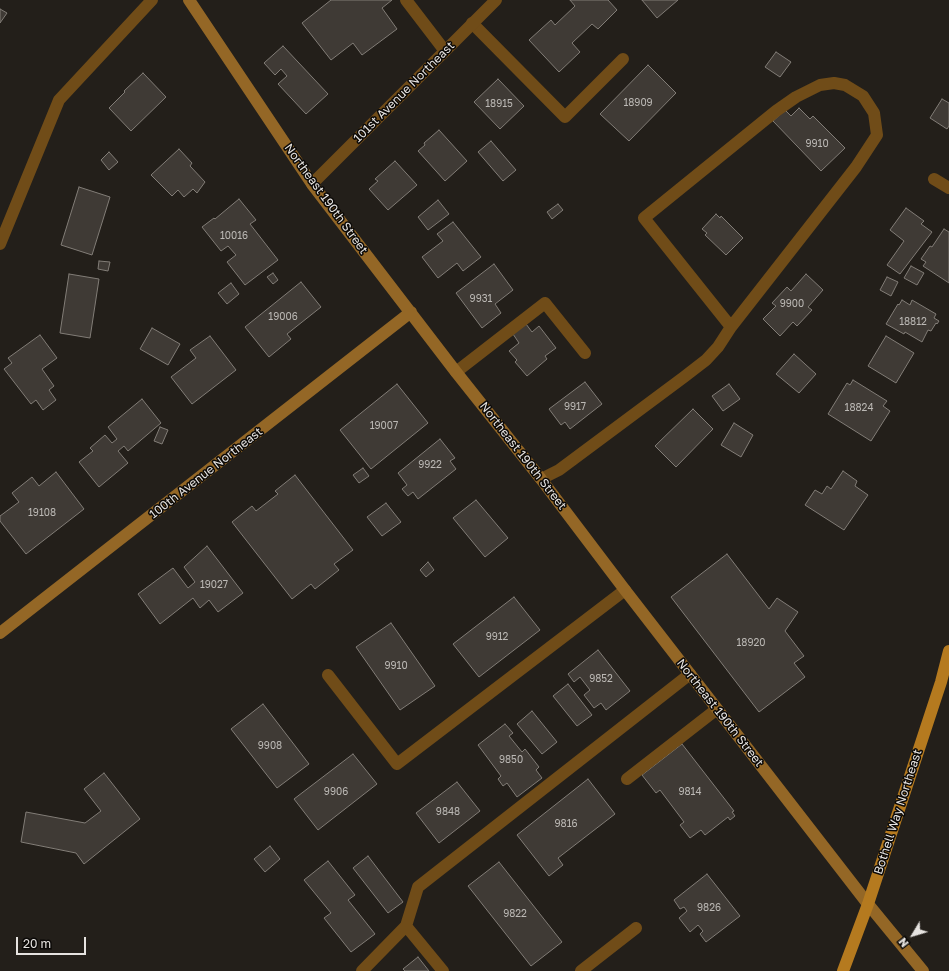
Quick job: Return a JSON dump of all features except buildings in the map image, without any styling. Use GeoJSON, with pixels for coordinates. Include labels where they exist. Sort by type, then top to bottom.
{"type":"FeatureCollection","features":[{"type":"Feature","properties":{"kind":"main road","name":"Bothell Way Northeast"},"geometry":{"type":"LineString","coordinates":[[843,971],[868,904],[941,682],[949,651]]}},
{"type":"Feature","properties":{"kind":"street"},"geometry":{"type":"LineString","coordinates":[[0,244],[59,100],[152,0]]}},
{"type":"Feature","properties":{"kind":"street","name":"Northeast 190th Street"},"geometry":{"type":"LineString","coordinates":[[189,0],[312,184],[868,904],[923,971]]}},
{"type":"Feature","properties":{"kind":"street"},"geometry":{"type":"LineString","coordinates":[[406,0],[445,50]]}},
{"type":"Feature","properties":{"kind":"street","name":"101st Avenue Northeast"},"geometry":{"type":"LineString","coordinates":[[312,184],[496,0]]}},
{"type":"Feature","properties":{"kind":"street"},"geometry":{"type":"LineString","coordinates":[[472,23],[565,117],[623,59]]}},
{"type":"Feature","properties":{"kind":"street"},"geometry":{"type":"LineString","coordinates":[[541,479],[559,470],[684,377],[706,360],[718,347],[731,327],[856,167],[877,135],[874,113],[864,96],[845,85],[834,83],[820,85],[796,97],[776,111],[644,218],[731,327]]}},
{"type":"Feature","properties":{"kind":"street"},"geometry":{"type":"LineString","coordinates":[[934,179],[949,188]]}},
{"type":"Feature","properties":{"kind":"street"},"geometry":{"type":"LineString","coordinates":[[456,372],[546,303],[585,353]]}},
{"type":"Feature","properties":{"kind":"street","name":"100th Avenue Northeast"},"geometry":{"type":"LineString","coordinates":[[0,633],[411,312]]}},
{"type":"Feature","properties":{"kind":"street"},"geometry":{"type":"LineString","coordinates":[[328,675],[397,764],[625,590]]}},
{"type":"Feature","properties":{"kind":"street"},"geometry":{"type":"LineString","coordinates":[[362,971],[406,926],[418,887],[690,674]]}},
{"type":"Feature","properties":{"kind":"street"},"geometry":{"type":"LineString","coordinates":[[627,779],[717,709]]}},
{"type":"Feature","properties":{"kind":"street"},"geometry":{"type":"LineString","coordinates":[[406,926],[443,971]]}},
{"type":"Feature","properties":{"kind":"street"},"geometry":{"type":"LineString","coordinates":[[581,971],[636,928]]}}]}
